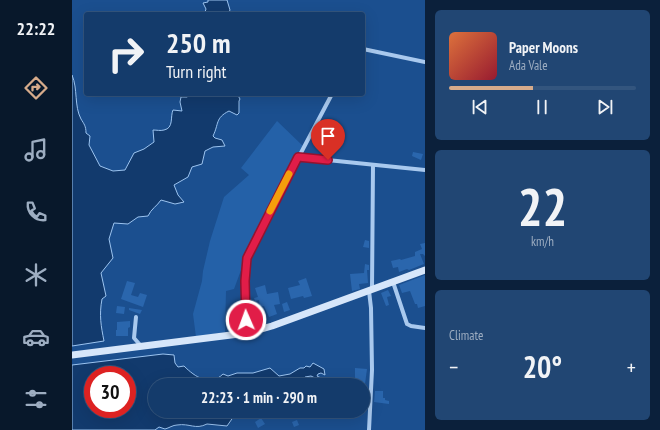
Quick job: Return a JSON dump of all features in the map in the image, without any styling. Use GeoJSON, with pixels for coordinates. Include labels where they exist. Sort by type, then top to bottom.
{"type":"FeatureCollection","features":[{"type":"Feature","properties":{"kind":"main road"},"geometry":{"type":"LineString","coordinates":[[72,355],[247,333],[272,326],[425,270]]}},
{"type":"Feature","properties":{"kind":"street"},"geometry":{"type":"LineString","coordinates":[[365,50],[425,62]]}},
{"type":"Feature","properties":{"kind":"street"},"geometry":{"type":"LineString","coordinates":[[247,333],[245,281],[247,258],[331,96]]}},
{"type":"Feature","properties":{"kind":"street"},"geometry":{"type":"LineString","coordinates":[[298,157],[425,170]]}},
{"type":"Feature","properties":{"kind":"street"},"geometry":{"type":"LineString","coordinates":[[369,430],[372,370],[371,290],[373,165]]}},
{"type":"Feature","properties":{"kind":"street"},"geometry":{"type":"LineString","coordinates":[[393,282],[406,324],[425,328]]}},
{"type":"Feature","properties":{"kind":"street"},"geometry":{"type":"LineString","coordinates":[[136,317],[134,338],[140,346]]}},
{"type":"Feature","properties":{"kind":"shaded area"},"geometry":{"type":"Polygon","coordinates":[[[208,0],[227,0],[230,10],[229,12],[205,12],[206,9],[203,3],[208,2],[208,0]]]}},
{"type":"Feature","properties":{"kind":"shaded area"},"geometry":{"type":"Polygon","coordinates":[[[72,75],[79,114],[85,125],[86,133],[90,136],[89,145],[100,166],[113,171],[125,170],[134,153],[144,149],[154,142],[153,130],[163,130],[169,127],[173,110],[182,111],[180,102],[181,97],[238,96],[240,99],[239,113],[237,115],[229,111],[221,116],[213,136],[222,140],[225,146],[213,147],[205,151],[202,164],[192,167],[188,177],[174,185],[178,195],[184,202],[175,204],[161,200],[148,216],[138,217],[128,224],[114,223],[109,239],[113,258],[101,273],[106,296],[102,299],[101,310],[101,325],[104,341],[72,346],[72,75]]]}},
{"type":"Feature","properties":{"kind":"shaded area"},"geometry":{"type":"Polygon","coordinates":[[[277,121],[303,146],[247,254],[234,289],[226,291],[225,332],[196,337],[193,314],[202,281],[210,241],[224,197],[249,175],[241,168],[277,121]]]}},
{"type":"Feature","properties":{"kind":"shaded area"},"geometry":{"type":"Polygon","coordinates":[[[163,354],[174,355],[175,363],[178,367],[184,366],[200,378],[148,378],[148,418],[233,418],[227,426],[207,424],[203,426],[174,425],[165,429],[159,427],[155,430],[72,430],[72,365],[163,354]]]}},
{"type":"Feature","properties":{"kind":"shaded area"},"geometry":{"type":"Polygon","coordinates":[[[313,363],[324,369],[325,375],[321,373],[317,376],[321,378],[311,376],[218,378],[223,374],[228,376],[237,373],[253,373],[270,368],[279,376],[290,374],[306,366],[310,367],[313,363]]]}},
{"type":"Feature","properties":{"kind":"building"},"geometry":{"type":"Polygon","coordinates":[[[413,152],[423,154],[421,160],[412,156],[413,152]]]}},
{"type":"Feature","properties":{"kind":"building"},"geometry":{"type":"Polygon","coordinates":[[[365,240],[369,241],[369,248],[363,247],[365,240]]]}},
{"type":"Feature","properties":{"kind":"building"},"geometry":{"type":"Polygon","coordinates":[[[425,243],[425,256],[420,254],[424,264],[399,272],[398,267],[393,268],[391,261],[415,256],[415,252],[422,249],[420,244],[425,243]]]}},
{"type":"Feature","properties":{"kind":"building"},"geometry":{"type":"Polygon","coordinates":[[[365,264],[369,265],[369,270],[367,270],[368,283],[359,284],[360,289],[352,291],[350,274],[364,273],[365,264]]]}},
{"type":"Feature","properties":{"kind":"building"},"geometry":{"type":"Polygon","coordinates":[[[425,275],[425,306],[418,308],[410,291],[402,293],[399,285],[425,275]]]}},
{"type":"Feature","properties":{"kind":"building"},"geometry":{"type":"Polygon","coordinates":[[[306,278],[312,296],[304,298],[303,296],[291,299],[288,288],[300,285],[298,281],[306,278]]]}},
{"type":"Feature","properties":{"kind":"building"},"geometry":{"type":"Polygon","coordinates":[[[127,281],[135,283],[131,295],[138,297],[140,293],[147,295],[143,307],[121,299],[127,281]]]}},
{"type":"Feature","properties":{"kind":"building"},"geometry":{"type":"Polygon","coordinates":[[[265,285],[267,294],[278,292],[280,304],[274,305],[277,314],[269,317],[264,306],[260,307],[259,300],[255,301],[254,298],[258,297],[255,288],[265,285]]]}},
{"type":"Feature","properties":{"kind":"building"},"geometry":{"type":"Polygon","coordinates":[[[388,290],[391,296],[387,297],[389,305],[386,306],[381,293],[388,290]]]}},
{"type":"Feature","properties":{"kind":"building"},"geometry":{"type":"Polygon","coordinates":[[[287,302],[290,310],[284,312],[282,304],[287,302]]]}},
{"type":"Feature","properties":{"kind":"building"},"geometry":{"type":"Polygon","coordinates":[[[117,306],[125,307],[124,314],[116,313],[117,306]]]}},
{"type":"Feature","properties":{"kind":"building"},"geometry":{"type":"Polygon","coordinates":[[[129,308],[142,310],[140,314],[129,310],[129,308]]]}},
{"type":"Feature","properties":{"kind":"building"},"geometry":{"type":"Polygon","coordinates":[[[130,321],[128,336],[116,336],[117,322],[130,321]]]}},
{"type":"Feature","properties":{"kind":"building"},"geometry":{"type":"Polygon","coordinates":[[[355,368],[367,369],[366,378],[355,378],[355,368]]]}},
{"type":"Feature","properties":{"kind":"building"},"geometry":{"type":"Polygon","coordinates":[[[375,391],[383,391],[383,398],[389,401],[389,404],[374,402],[375,391]]]}},
{"type":"Feature","properties":{"kind":"building"},"geometry":{"type":"Polygon","coordinates":[[[261,418],[265,424],[258,428],[255,422],[261,418]]]}},
{"type":"Feature","properties":{"kind":"building"},"geometry":{"type":"Polygon","coordinates":[[[297,420],[299,425],[294,427],[292,422],[297,420]]]}},
{"type":"Feature","properties":{"kind":"slow traffic"},"geometry":{"type":"LineString","coordinates":[[270,211],[289,174]]}},
{"type":"Feature","properties":{"kind":"route"},"geometry":{"type":"LineString","coordinates":[[246,320],[245,281],[247,258],[263,224],[298,157],[328,160]]}}]}
